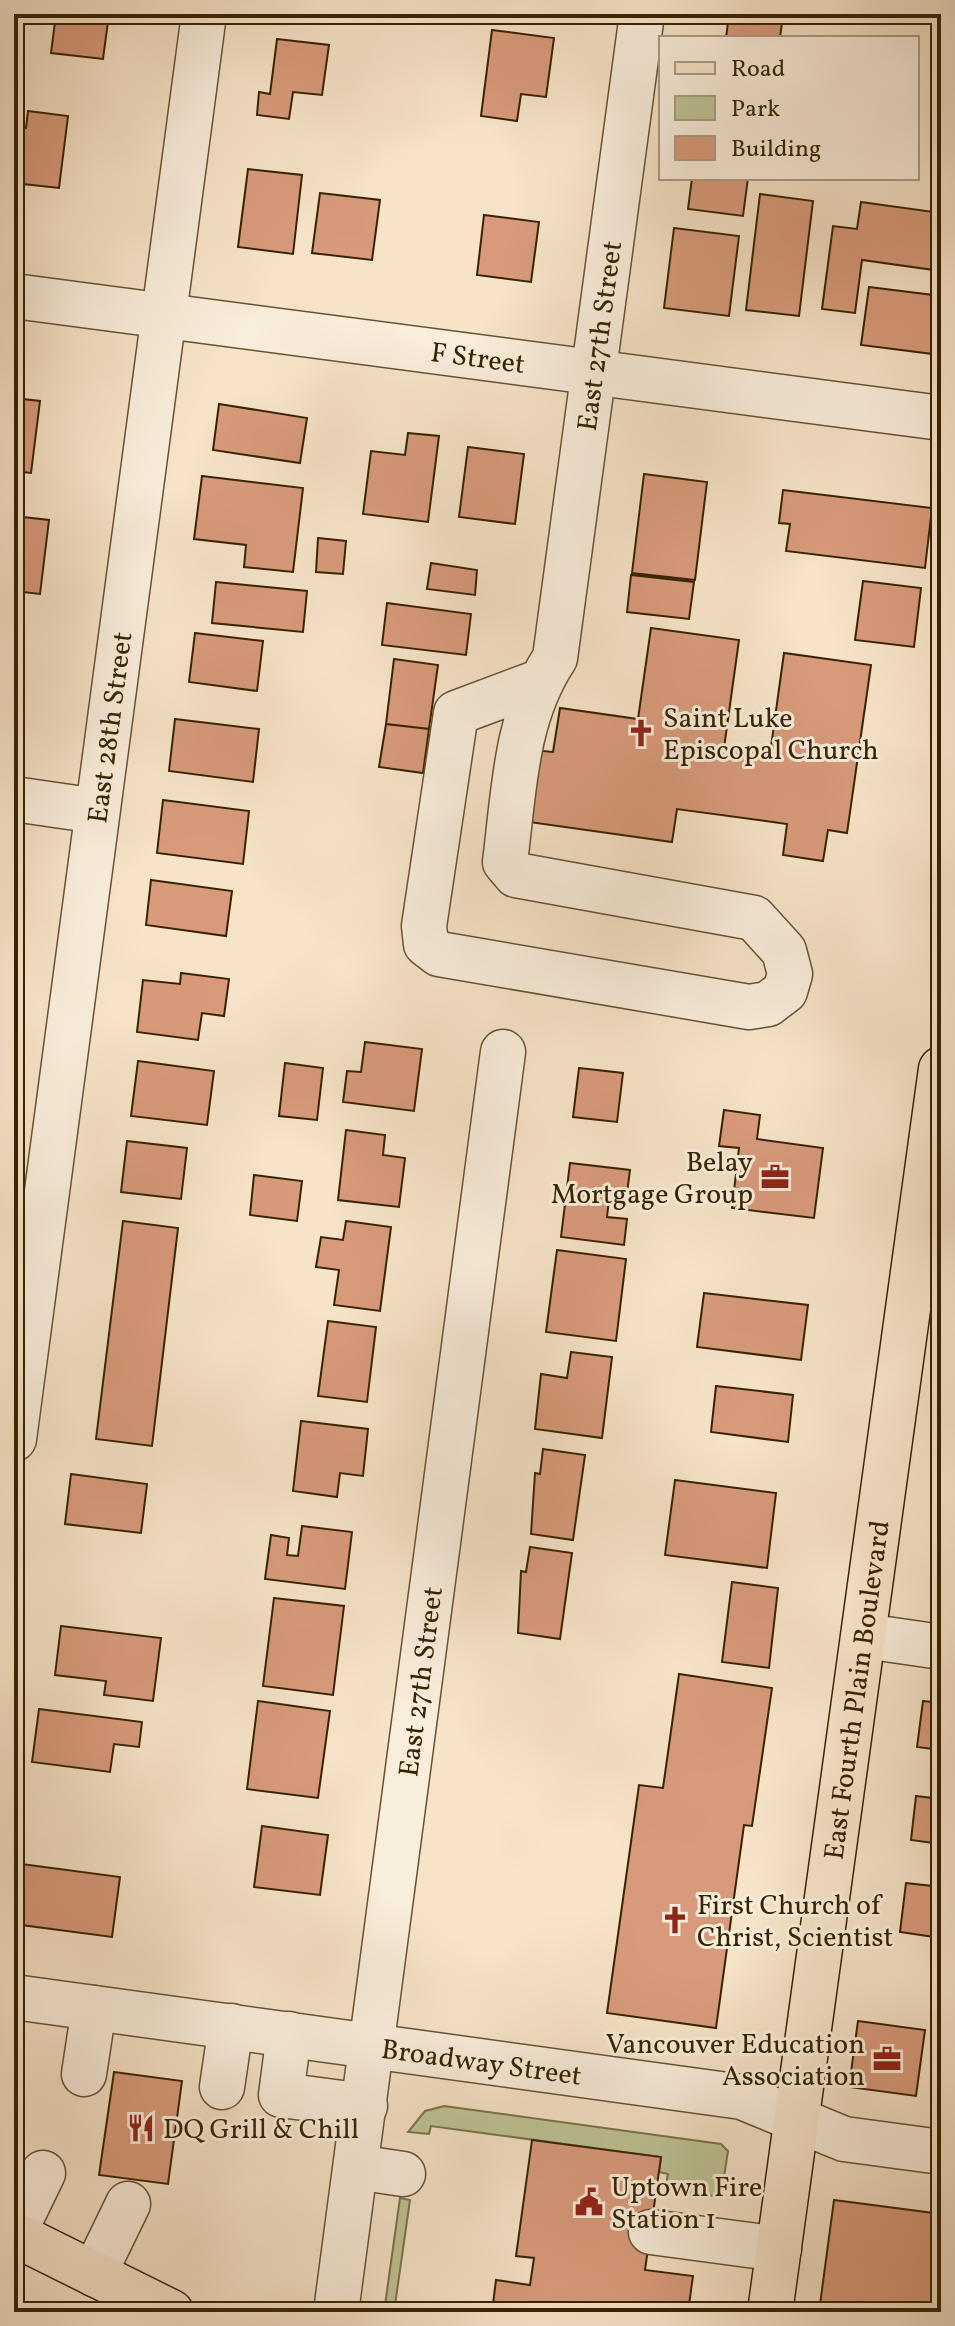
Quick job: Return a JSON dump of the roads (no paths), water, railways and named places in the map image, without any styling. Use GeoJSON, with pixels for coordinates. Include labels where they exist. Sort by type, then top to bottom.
{"type":"FeatureCollection","features":[{"type":"Feature","properties":{"kind":"main road","name":"East Fourth Plain Boulevard"},"geometry":{"type":"LineString","coordinates":[[770,2312],[865,1636],[933,1203],[941,1069]]}},
{"type":"Feature","properties":{"kind":"main road"},"geometry":{"type":"LineString","coordinates":[[14,2234],[171,2312]]}},
{"type":"Feature","properties":{"kind":"street","name":"East 28th Street"},"geometry":{"type":"LineString","coordinates":[[14,1439],[204,14]]}},
{"type":"Feature","properties":{"kind":"street","name":"East 27th Street"},"geometry":{"type":"LineString","coordinates":[[547,670],[456,713],[424,926],[426,944],[439,954],[749,1007],[768,1004],[785,991],[790,974],[784,951],[754,918],[516,875],[505,862],[520,740],[547,670],[593,373],[642,14]]}},
{"type":"Feature","properties":{"kind":"street","name":"F Street"},"geometry":{"type":"LineString","coordinates":[[14,296],[941,418]]}},
{"type":"Feature","properties":{"kind":"street"},"geometry":{"type":"LineString","coordinates":[[14,799],[97,811]]}},
{"type":"Feature","properties":{"kind":"street","name":"East 27th Street"},"geometry":{"type":"LineString","coordinates":[[336,2312],[503,1052]]}},
{"type":"Feature","properties":{"kind":"street"},"geometry":{"type":"LineString","coordinates":[[865,1636],[941,1647]]}},
{"type":"Feature","properties":{"kind":"street","name":"Broadway Street"},"geometry":{"type":"LineString","coordinates":[[14,1997],[742,2097],[844,2139],[941,2152]]}},
{"type":"Feature","properties":{"kind":"street"},"geometry":{"type":"LineString","coordinates":[[84,2074],[94,2008]]}},
{"type":"Feature","properties":{"kind":"street"},"geometry":{"type":"LineString","coordinates":[[222,2087],[231,2026]]}},
{"type":"Feature","properties":{"kind":"street"},"geometry":{"type":"LineString","coordinates":[[289,2034],[281,2095],[365,2106]]}},
{"type":"Feature","properties":{"kind":"street"},"geometry":{"type":"LineString","coordinates":[[356,2167],[403,2174]]}},
{"type":"Feature","properties":{"kind":"street"},"geometry":{"type":"LineString","coordinates":[[14,2234],[43,2173]]}},
{"type":"Feature","properties":{"kind":"street"},"geometry":{"type":"LineString","coordinates":[[94,2274],[128,2204]]}},
{"type":"Feature","properties":{"kind":"street"},"geometry":{"type":"LineString","coordinates":[[651,2232],[779,2249]]}},
{"type":"Feature","properties":{"kind":"place","name":"Saint Luke Episcopal Church"},"geometry":{"type":"Point","coordinates":[641,733]}},
{"type":"Feature","properties":{"kind":"place","name":"Belay Mortgage Group"},"geometry":{"type":"Point","coordinates":[775,1177]}},
{"type":"Feature","properties":{"kind":"place","name":"First Church of Christ, Scientist"},"geometry":{"type":"Point","coordinates":[675,1920]}},
{"type":"Feature","properties":{"kind":"place","name":"Vancouver Education Association"},"geometry":{"type":"Point","coordinates":[887,2059]}},
{"type":"Feature","properties":{"kind":"place","name":"DQ Grill & Chill"},"geometry":{"type":"Point","coordinates":[141,2128]}},
{"type":"Feature","properties":{"kind":"place","name":"Uptown Fire Station 1"},"geometry":{"type":"Point","coordinates":[589,2202]}}]}
